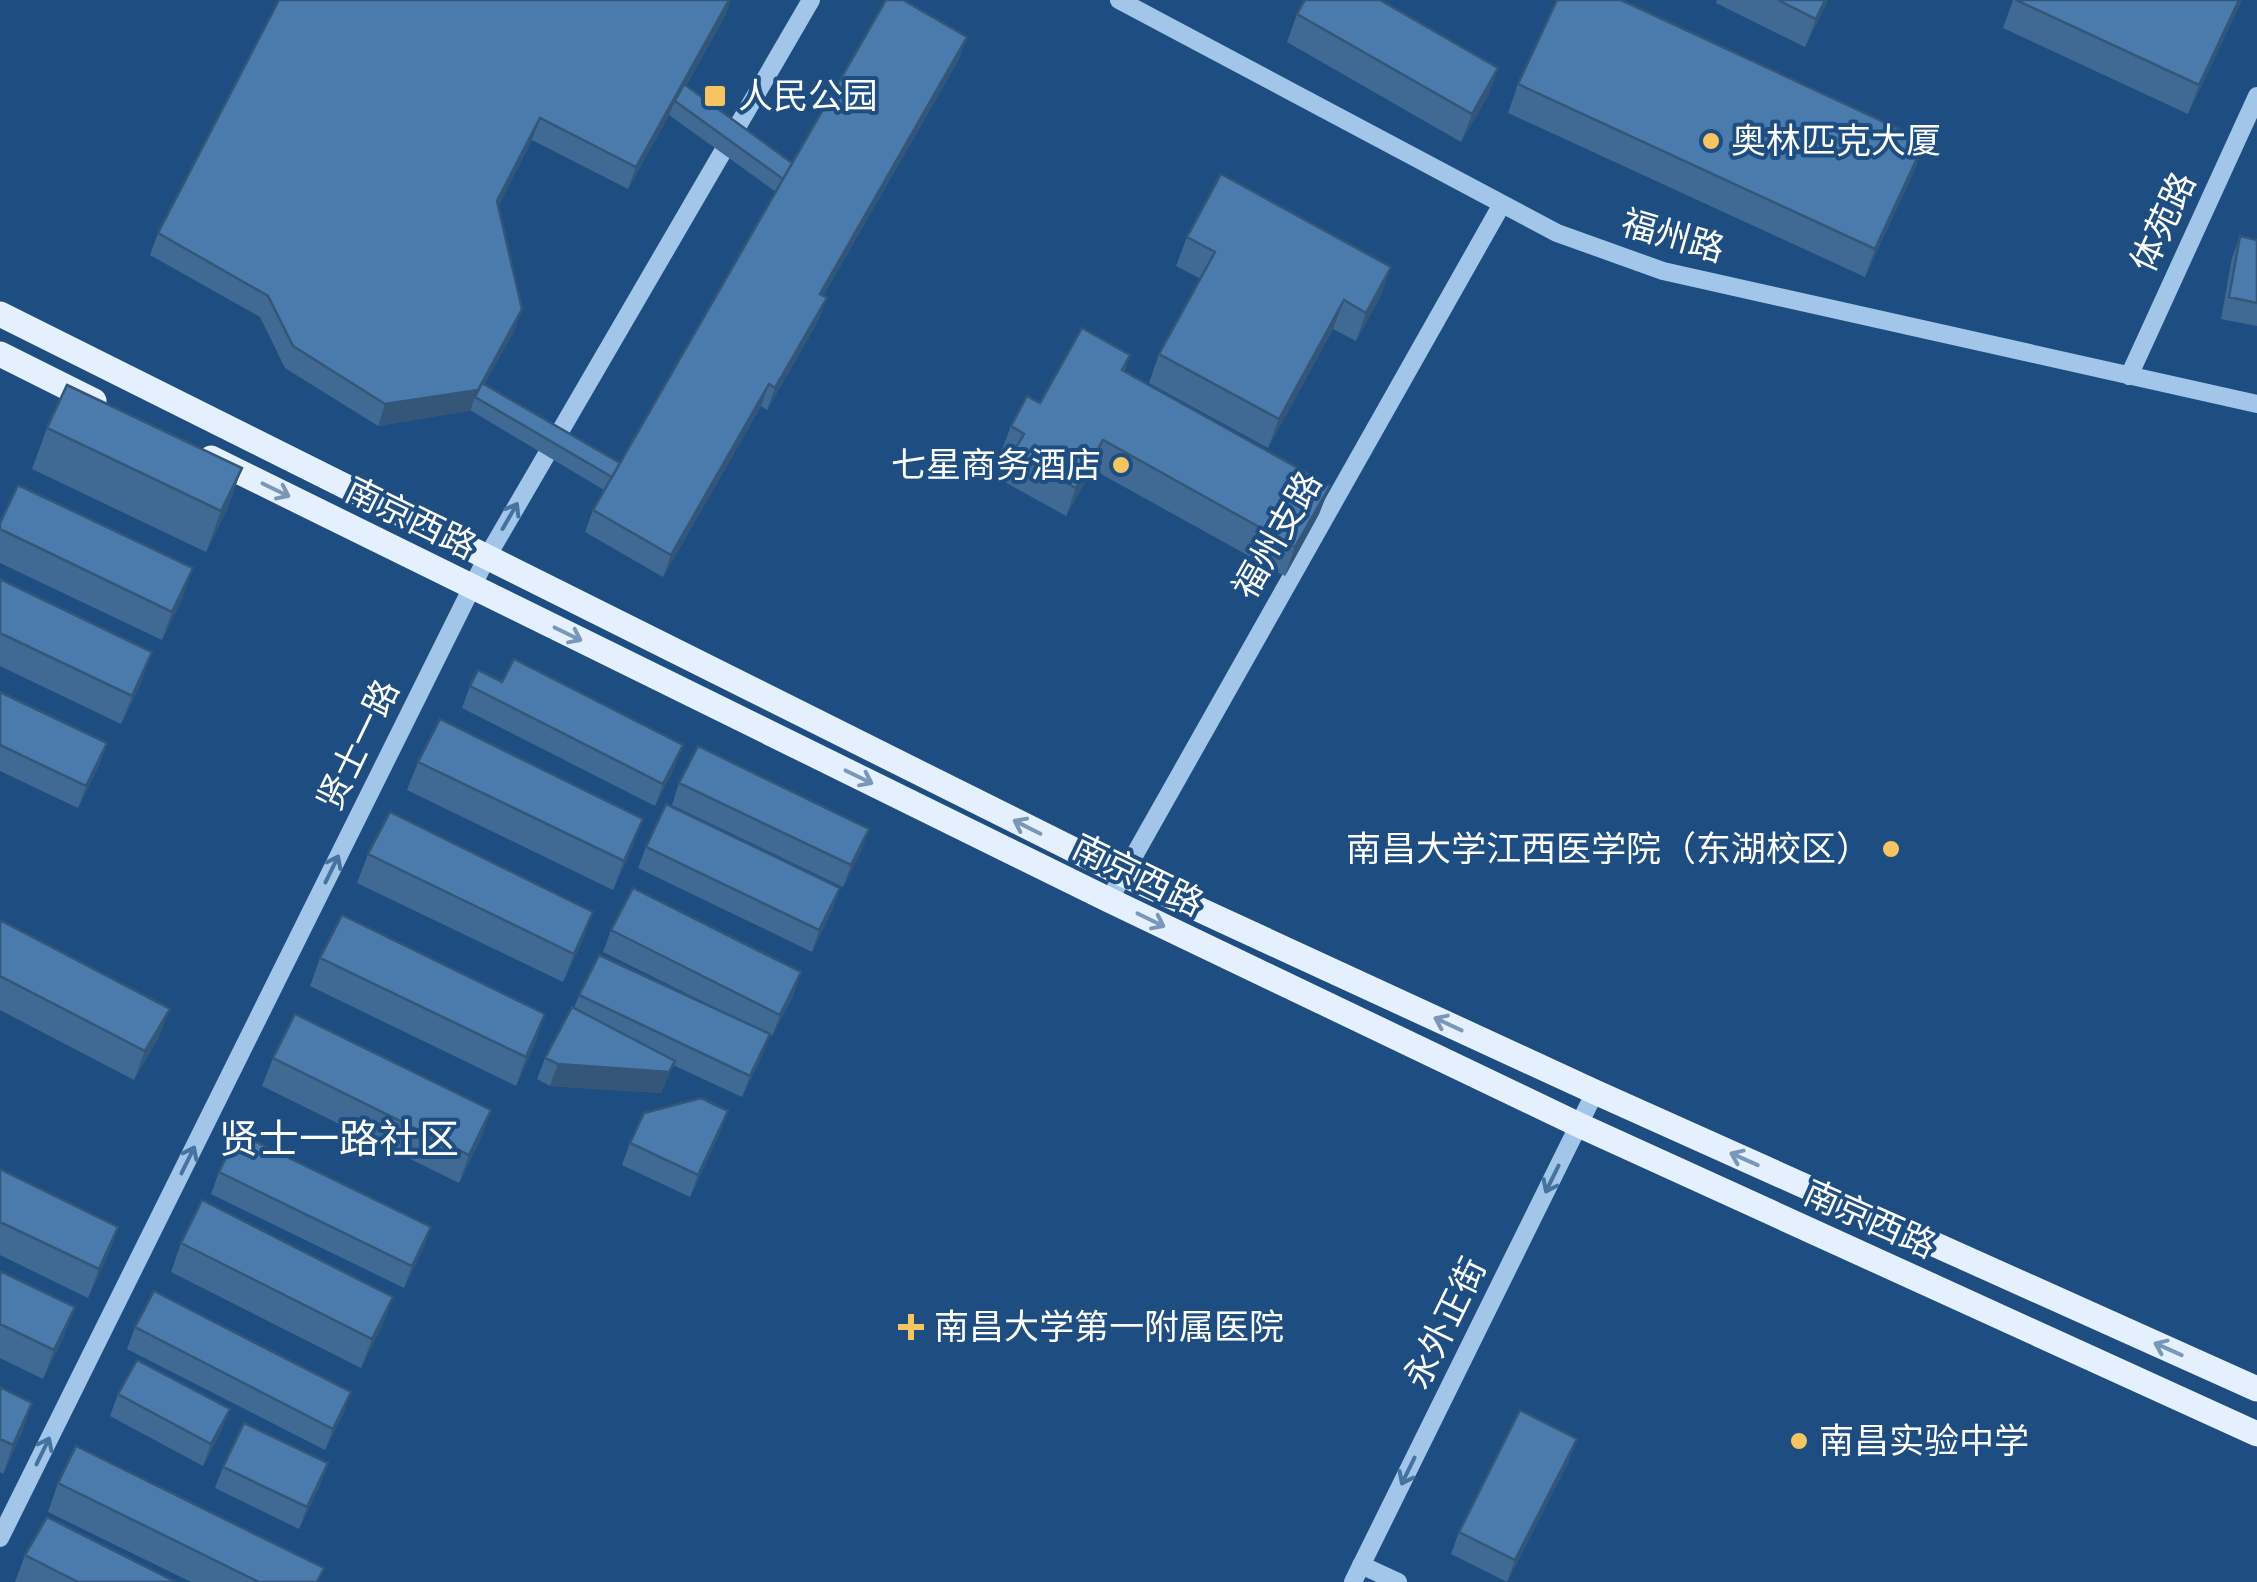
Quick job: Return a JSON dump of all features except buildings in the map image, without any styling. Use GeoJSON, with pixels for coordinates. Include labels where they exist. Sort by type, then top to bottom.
{"type":"FeatureCollection","features":[{"type":"Feature","properties":{"kind":"main road","name":"南京西路"},"geometry":{"type":"LineString","coordinates":[[0,314],[1122,874],[1595,1092],[2257,1389]]}},
{"type":"Feature","properties":{"kind":"main road"},"geometry":{"type":"LineString","coordinates":[[0,354],[122,415]]}},
{"type":"Feature","properties":{"kind":"main road","name":"南京西路"},"geometry":{"type":"LineString","coordinates":[[192,449],[1110,900],[1579,1125],[2257,1434]]}},
{"type":"Feature","properties":{"kind":"street","name":"贤士一路"},"geometry":{"type":"LineString","coordinates":[[0,1538],[486,557],[812,0]]}},
{"type":"Feature","properties":{"kind":"street","name":"福州路"},"geometry":{"type":"LineString","coordinates":[[1120,0],[1557,233],[1664,271],[2257,404]]}},
{"type":"Feature","properties":{"kind":"street","name":"体苑路"},"geometry":{"type":"LineString","coordinates":[[2129,376],[2257,96]]}},
{"type":"Feature","properties":{"kind":"street","name":"福州支路"},"geometry":{"type":"LineString","coordinates":[[1110,900],[1502,204]]}},
{"type":"Feature","properties":{"kind":"street","name":"永外正街"},"geometry":{"type":"LineString","coordinates":[[1357,1574],[1595,1092]]}},
{"type":"Feature","properties":{"kind":"street"},"geometry":{"type":"LineString","coordinates":[[1357,1574],[1398,1582]]}},
{"type":"Feature","properties":{"kind":"place","name":"人民公园"},"geometry":{"type":"Point","coordinates":[715,96]}},
{"type":"Feature","properties":{"kind":"place","name":"奥林匹克大厦"},"geometry":{"type":"Point","coordinates":[1711,141]}},
{"type":"Feature","properties":{"kind":"place","name":"七星商务酒店"},"geometry":{"type":"Point","coordinates":[1121,465]}},
{"type":"Feature","properties":{"kind":"place","name":"南昌大学江西医学院（东湖校区）"},"geometry":{"type":"Point","coordinates":[1891,849]}},
{"type":"Feature","properties":{"kind":"place","name":"南昌大学第一附属医院"},"geometry":{"type":"Point","coordinates":[911,1327]}},
{"type":"Feature","properties":{"kind":"place","name":"南昌实验中学"},"geometry":{"type":"Point","coordinates":[1799,1441]}},
{"type":"Feature","properties":{"kind":"district","name":"贤士一路社区"},"geometry":{"type":"Point","coordinates":[339,1139]}}]}
